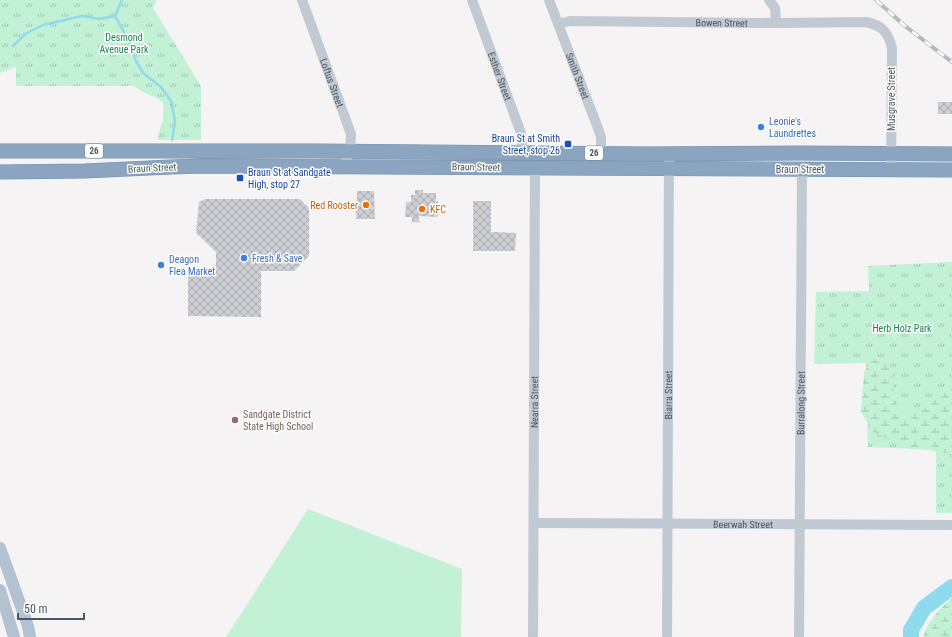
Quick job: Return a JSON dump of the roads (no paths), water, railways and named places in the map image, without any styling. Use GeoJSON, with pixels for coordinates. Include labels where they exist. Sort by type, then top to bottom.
{"type":"FeatureCollection","features":[{"type":"Feature","properties":{"kind":"highway","name":"Braun Street"},"geometry":{"type":"LineString","coordinates":[[0,151],[952,154]]}},
{"type":"Feature","properties":{"kind":"highway","name":"Braun Street"},"geometry":{"type":"LineString","coordinates":[[0,172],[86,171],[185,167],[343,166],[952,170]]}},
{"type":"Feature","properties":{"kind":"main road"},"geometry":{"type":"LineString","coordinates":[[0,548],[28,626],[30,637]]}},
{"type":"Feature","properties":{"kind":"main road"},"geometry":{"type":"LineString","coordinates":[[0,590],[14,637]]}},
{"type":"Feature","properties":{"kind":"street","name":"Loftus Street"},"geometry":{"type":"LineString","coordinates":[[302,0],[351,134],[350,152],[343,166]]}},
{"type":"Feature","properties":{"kind":"street","name":"Esther Street"},"geometry":{"type":"LineString","coordinates":[[472,0],[521,132],[523,152]]}},
{"type":"Feature","properties":{"kind":"street","name":"Smith Street"},"geometry":{"type":"LineString","coordinates":[[549,0],[599,131],[601,153]]}},
{"type":"Feature","properties":{"kind":"street"},"geometry":{"type":"LineString","coordinates":[[769,0],[775,8],[776,23]]}},
{"type":"Feature","properties":{"kind":"street","name":"Bowen Street"},"geometry":{"type":"LineString","coordinates":[[558,24],[570,21],[776,23],[866,22],[883,30]]}},
{"type":"Feature","properties":{"kind":"street","name":"Musgrave Street"},"geometry":{"type":"LineString","coordinates":[[883,30],[887,34],[892,48],[891,170]]}},
{"type":"Feature","properties":{"kind":"street","name":"Biarra Street"},"geometry":{"type":"LineString","coordinates":[[667,637],[669,154]]}},
{"type":"Feature","properties":{"kind":"street","name":"Nearra Street"},"geometry":{"type":"LineString","coordinates":[[533,637],[535,168]]}},
{"type":"Feature","properties":{"kind":"street","name":"Burralong Street"},"geometry":{"type":"LineString","coordinates":[[799,637],[802,169]]}},
{"type":"Feature","properties":{"kind":"street","name":"Beerwah Street"},"geometry":{"type":"LineString","coordinates":[[534,523],[952,525]]}},
{"type":"Feature","properties":{"kind":"waterway"},"geometry":{"type":"LineString","coordinates":[[13,46],[25,34],[43,25],[82,16],[100,19],[115,16],[122,0]]}},
{"type":"Feature","properties":{"kind":"waterway"},"geometry":{"type":"LineString","coordinates":[[115,16],[130,43],[136,61],[143,73],[161,87],[171,101],[175,121],[172,140]]}},
{"type":"Feature","properties":{"kind":"waterway"},"geometry":{"type":"LineString","coordinates":[[911,637],[911,630],[924,608],[952,587]]}},
{"type":"Feature","properties":{"kind":"railway"},"geometry":{"type":"LineString","coordinates":[[876,0],[905,26],[952,62]]}},
{"type":"Feature","properties":{"kind":"place","name":"Leonie's Laundrettes"},"geometry":{"type":"Point","coordinates":[761,127]}},
{"type":"Feature","properties":{"kind":"place","name":"Braun St at Smith Street, stop 26"},"geometry":{"type":"Point","coordinates":[568,144]}},
{"type":"Feature","properties":{"kind":"place","name":"Braun St at Sandgate High, stop 27"},"geometry":{"type":"Point","coordinates":[240,178]}},
{"type":"Feature","properties":{"kind":"place","name":"Red Rooster"},"geometry":{"type":"Point","coordinates":[366,205]}},
{"type":"Feature","properties":{"kind":"place","name":"KFC"},"geometry":{"type":"Point","coordinates":[422,209]}},
{"type":"Feature","properties":{"kind":"place","name":"Fresh & Save"},"geometry":{"type":"Point","coordinates":[244,258]}},
{"type":"Feature","properties":{"kind":"place","name":"Deagon Flea Market"},"geometry":{"type":"Point","coordinates":[161,265]}},
{"type":"Feature","properties":{"kind":"place","name":"Sandgate District State High School"},"geometry":{"type":"Point","coordinates":[235,420]}},
{"type":"Feature","properties":{"kind":"park label","name":"Desmond Avenue Park"},"geometry":{"type":"Point","coordinates":[124,42]}},
{"type":"Feature","properties":{"kind":"park label","name":"Herb Holz Park"},"geometry":{"type":"Point","coordinates":[902,328]}}]}
